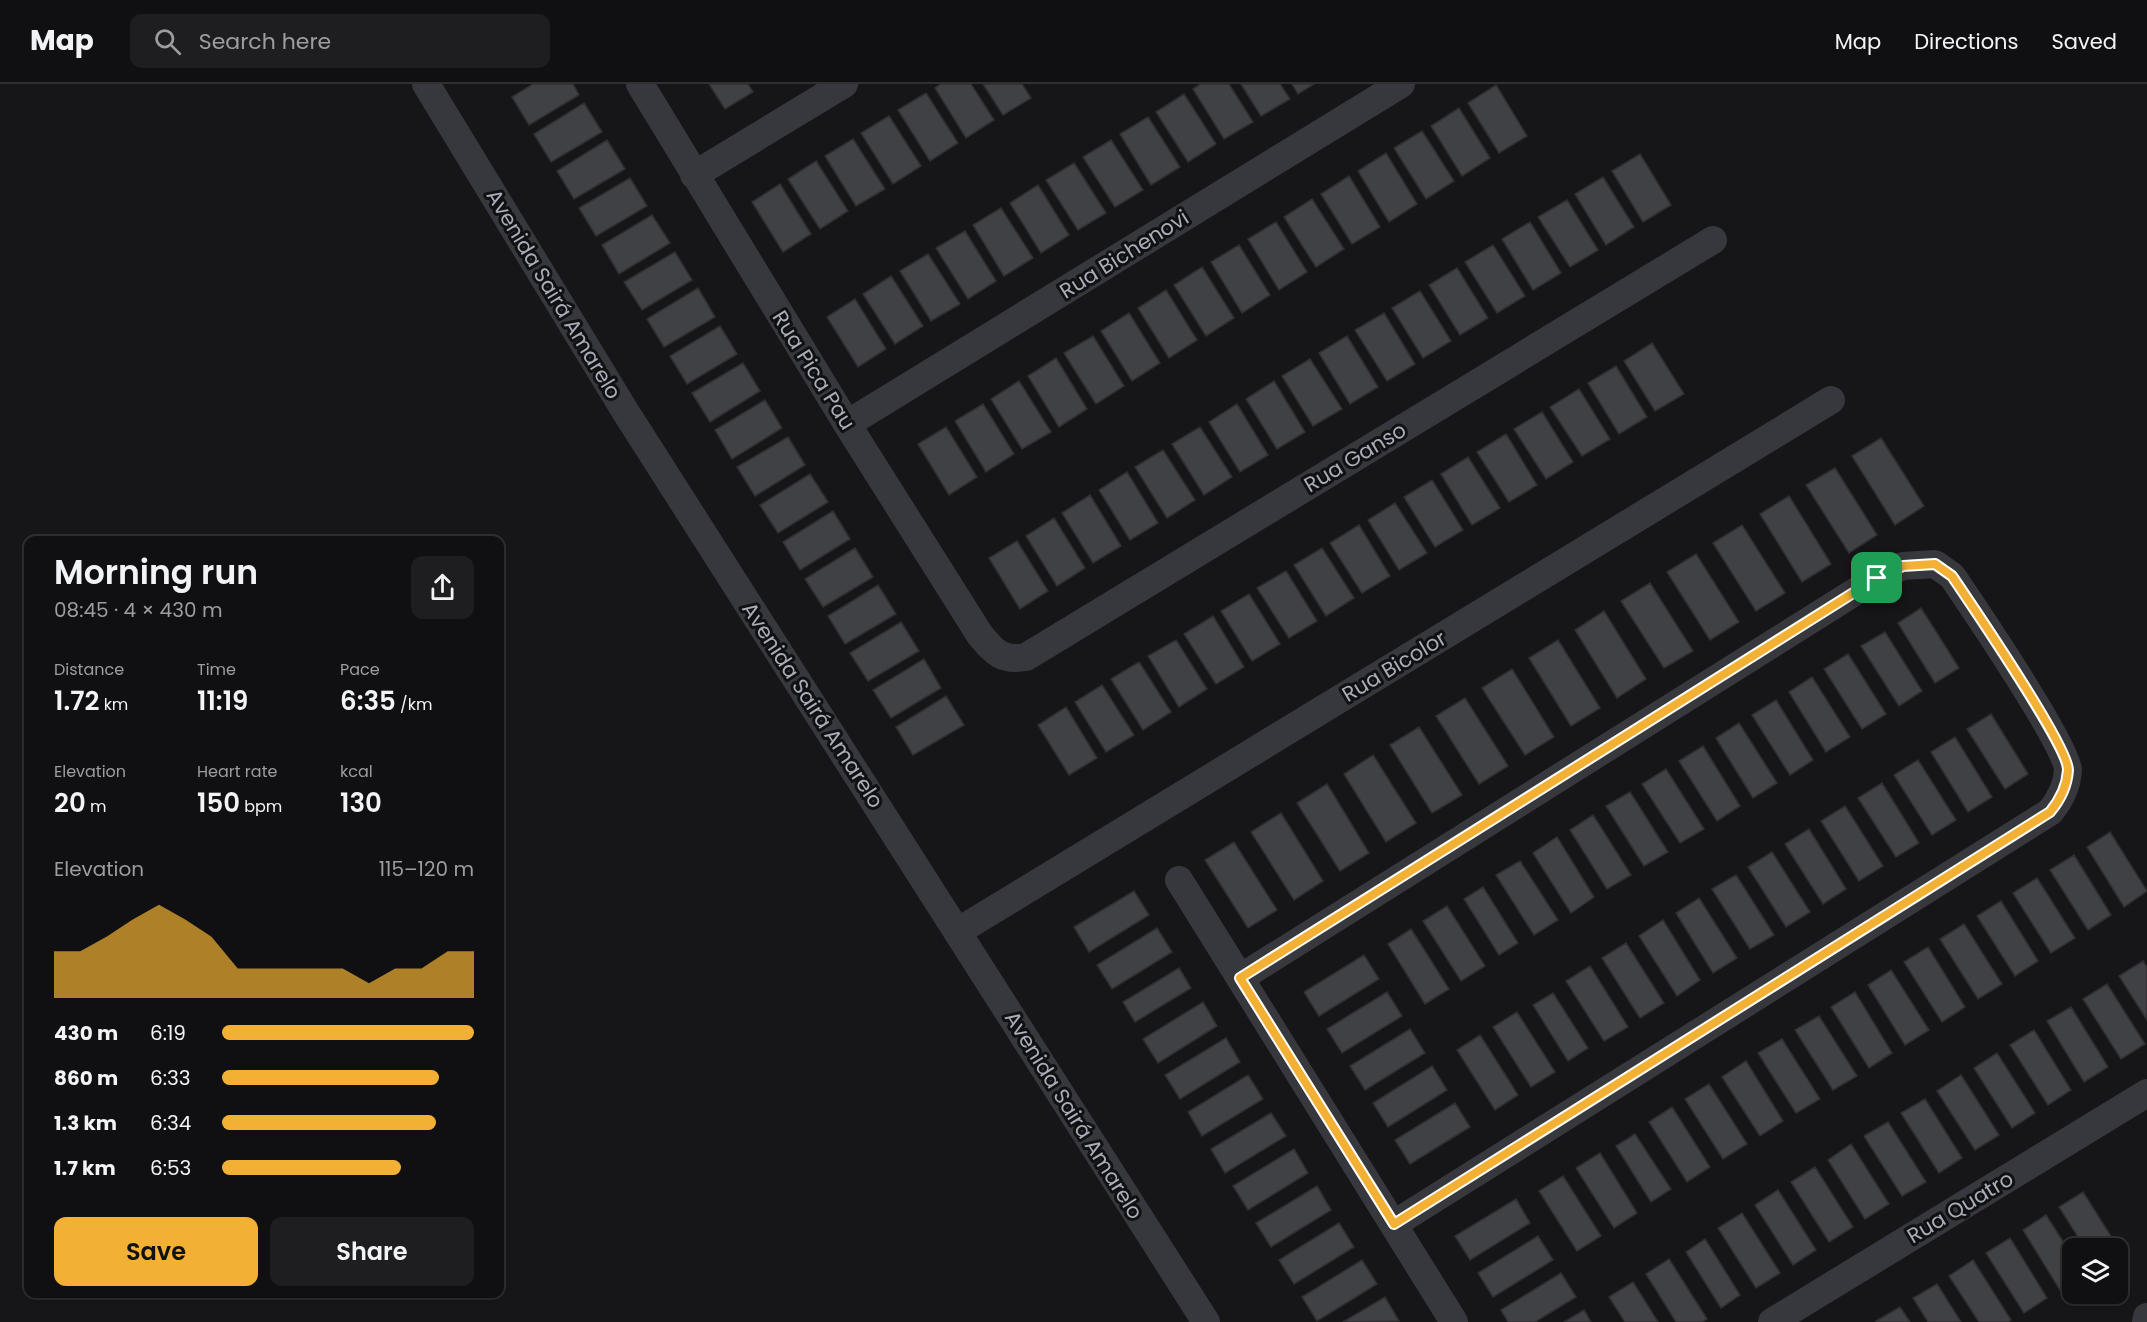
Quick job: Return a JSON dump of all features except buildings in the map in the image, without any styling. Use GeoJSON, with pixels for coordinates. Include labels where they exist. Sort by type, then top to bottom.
{"type":"FeatureCollection","features":[{"type":"Feature","properties":{"kind":"street","name":"Avenida Sairá Amarelo"},"geometry":{"type":"LineString","coordinates":[[426,84],[625,411],[1206,1322]]}},
{"type":"Feature","properties":{"kind":"street","name":"Rua Pica Pau"},"geometry":{"type":"LineString","coordinates":[[640,84],[847,424],[980,635],[994,652]]}},
{"type":"Feature","properties":{"kind":"street"},"geometry":{"type":"LineString","coordinates":[[694,175],[844,84]]}},
{"type":"Feature","properties":{"kind":"street","name":"Rua Bichenovi"},"geometry":{"type":"LineString","coordinates":[[847,424],[1401,84]]}},
{"type":"Feature","properties":{"kind":"street","name":"Rua Ganso"},"geometry":{"type":"LineString","coordinates":[[994,652],[1011,660],[1026,657],[1713,240]]}},
{"type":"Feature","properties":{"kind":"street","name":"Rua Bicolor"},"geometry":{"type":"LineString","coordinates":[[957,932],[1831,400]]}},
{"type":"Feature","properties":{"kind":"street"},"geometry":{"type":"LineString","coordinates":[[1240,978],[1877,578],[1903,566],[1935,564],[1952,576],[2051,732],[2068,768],[2062,797],[2050,812],[1394,1224]]}},
{"type":"Feature","properties":{"kind":"street"},"geometry":{"type":"LineString","coordinates":[[1179,880],[1454,1322]]}},
{"type":"Feature","properties":{"kind":"street","name":"Rua Quatro"},"geometry":{"type":"LineString","coordinates":[[1772,1322],[2147,1093]]}},
{"type":"Feature","properties":{"kind":"street"},"geometry":{"type":"LineString","coordinates":[[2146,1322],[2147,1317]]}},
{"type":"Feature","properties":{"kind":"route"},"geometry":{"type":"LineString","coordinates":[[1935,564],[1952,576],[2051,732],[2068,768],[2062,797],[2050,812],[1394,1224],[1240,978],[1877,578],[1903,566],[1935,564]]}}]}
